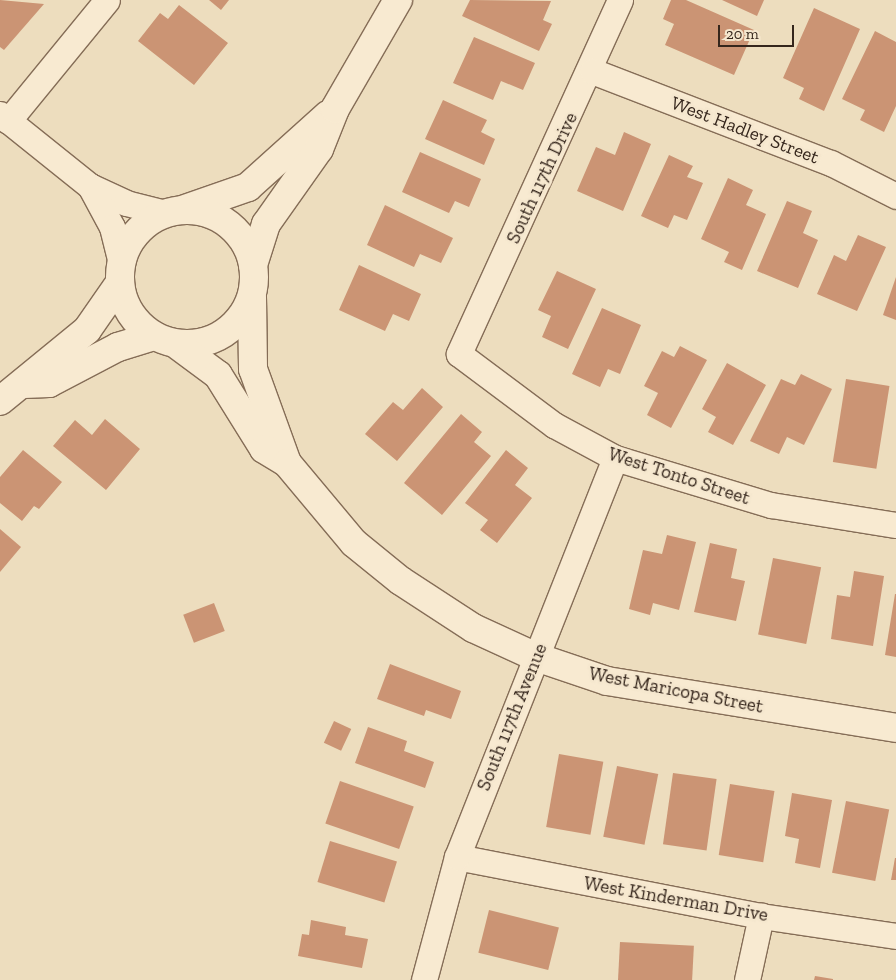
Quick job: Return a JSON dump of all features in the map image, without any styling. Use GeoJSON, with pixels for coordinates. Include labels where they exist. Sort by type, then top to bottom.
{"type":"FeatureCollection","features":[{"type":"Feature","properties":{"kind":"street"},"geometry":{"type":"LineString","coordinates":[[107,0],[4,118],[90,186],[126,203],[220,219],[236,231],[253,278]]}},
{"type":"Feature","properties":{"kind":"street"},"geometry":{"type":"LineString","coordinates":[[24,384],[49,384],[118,347],[165,340],[216,338],[242,315],[266,224],[320,149],[335,109],[398,0]]}},
{"type":"Feature","properties":{"kind":"street","name":"South 117th Drive"},"geometry":{"type":"LineString","coordinates":[[459,354],[592,71],[620,0]]}},
{"type":"Feature","properties":{"kind":"street","name":"West Hadley Street"},"geometry":{"type":"LineString","coordinates":[[592,71],[832,163],[896,196]]}},
{"type":"Feature","properties":{"kind":"street"},"geometry":{"type":"LineString","coordinates":[[0,401],[24,384],[87,330],[120,274],[129,241],[145,224],[174,211],[248,187],[335,109]]}},
{"type":"Feature","properties":{"kind":"street"},"geometry":{"type":"LineString","coordinates":[[90,186],[112,227],[125,305],[165,340]]}},
{"type":"Feature","properties":{"kind":"street","name":"West Maricopa Street"},"geometry":{"type":"LineString","coordinates":[[253,278],[254,369],[287,464]]}},
{"type":"Feature","properties":{"kind":"street","name":"West Maricopa Street"},"geometry":{"type":"LineString","coordinates":[[165,340],[218,375],[264,449],[287,464],[354,543],[401,581],[473,628],[536,657],[607,681],[896,728]]}},
{"type":"Feature","properties":{"kind":"street","name":"West Tonto Street"},"geometry":{"type":"LineString","coordinates":[[459,354],[554,425],[615,458],[771,506],[896,525]]}},
{"type":"Feature","properties":{"kind":"street","name":"South 117th Avenue"},"geometry":{"type":"LineString","coordinates":[[424,980],[457,857],[615,458]]}},
{"type":"Feature","properties":{"kind":"street","name":"West Kinderman Drive"},"geometry":{"type":"LineString","coordinates":[[457,857],[761,916],[896,936]]}},
{"type":"Feature","properties":{"kind":"street"},"geometry":{"type":"LineString","coordinates":[[747,980],[761,916]]}},
{"type":"Feature","properties":{"kind":"building"},"geometry":{"type":"Polygon","coordinates":[[[0,0],[44,4],[4,50],[0,47],[0,0]]]}},
{"type":"Feature","properties":{"kind":"building"},"geometry":{"type":"Polygon","coordinates":[[[209,0],[229,0],[221,10],[209,0]]]}},
{"type":"Feature","properties":{"kind":"building"},"geometry":{"type":"Polygon","coordinates":[[[470,0],[551,1],[543,20],[552,24],[539,51],[462,16],[470,0]]]}},
{"type":"Feature","properties":{"kind":"building"},"geometry":{"type":"Polygon","coordinates":[[[671,0],[686,0],[754,30],[734,75],[665,45],[674,24],[663,19],[671,0]]]}},
{"type":"Feature","properties":{"kind":"building"},"geometry":{"type":"Polygon","coordinates":[[[722,0],[764,0],[757,16],[722,0]]]}},
{"type":"Feature","properties":{"kind":"building"},"geometry":{"type":"Polygon","coordinates":[[[179,5],[228,43],[194,85],[138,41],[160,13],[168,19],[179,5]]]}},
{"type":"Feature","properties":{"kind":"building"},"geometry":{"type":"Polygon","coordinates":[[[814,8],[860,29],[824,111],[799,99],[804,88],[783,78],[814,8]]]}},
{"type":"Feature","properties":{"kind":"building"},"geometry":{"type":"Polygon","coordinates":[[[875,31],[896,42],[896,106],[884,132],[860,120],[865,110],[842,99],[875,31]]]}},
{"type":"Feature","properties":{"kind":"building"},"geometry":{"type":"Polygon","coordinates":[[[474,37],[535,63],[523,90],[501,81],[493,100],[453,83],[474,37]]]}},
{"type":"Feature","properties":{"kind":"building"},"geometry":{"type":"Polygon","coordinates":[[[443,100],[487,120],[481,132],[495,139],[484,165],[425,139],[443,100]]]}},
{"type":"Feature","properties":{"kind":"building"},"geometry":{"type":"Polygon","coordinates":[[[624,132],[651,144],[623,211],[577,191],[596,147],[615,155],[624,132]]]}},
{"type":"Feature","properties":{"kind":"building"},"geometry":{"type":"Polygon","coordinates":[[[420,152],[481,179],[469,207],[455,201],[449,213],[402,192],[420,152]]]}},
{"type":"Feature","properties":{"kind":"building"},"geometry":{"type":"Polygon","coordinates":[[[669,155],[693,166],[687,177],[703,183],[687,220],[674,215],[668,228],[641,216],[669,155]]]}},
{"type":"Feature","properties":{"kind":"building"},"geometry":{"type":"Polygon","coordinates":[[[728,178],[753,190],[746,205],[766,214],[742,270],[724,262],[729,252],[701,239],[728,178]]]}},
{"type":"Feature","properties":{"kind":"building"},"geometry":{"type":"Polygon","coordinates":[[[787,201],[812,211],[803,233],[818,240],[798,288],[757,271],[787,201]]]}},
{"type":"Feature","properties":{"kind":"building"},"geometry":{"type":"Polygon","coordinates":[[[385,205],[453,238],[441,263],[420,254],[414,267],[367,245],[385,205]]]}},
{"type":"Feature","properties":{"kind":"building"},"geometry":{"type":"Polygon","coordinates":[[[858,235],[886,247],[857,311],[817,294],[834,255],[846,261],[858,235]]]}},
{"type":"Feature","properties":{"kind":"building"},"geometry":{"type":"Polygon","coordinates":[[[359,265],[421,294],[409,321],[393,314],[385,331],[339,310],[359,265]]]}},
{"type":"Feature","properties":{"kind":"building"},"geometry":{"type":"Polygon","coordinates":[[[557,271],[596,289],[568,349],[542,337],[551,316],[538,310],[557,271]]]}},
{"type":"Feature","properties":{"kind":"building"},"geometry":{"type":"Polygon","coordinates":[[[896,277],[896,320],[883,315],[896,277]]]}},
{"type":"Feature","properties":{"kind":"building"},"geometry":{"type":"Polygon","coordinates":[[[602,308],[641,325],[620,374],[608,369],[600,387],[572,374],[602,308]]]}},
{"type":"Feature","properties":{"kind":"building"},"geometry":{"type":"Polygon","coordinates":[[[680,346],[707,360],[671,428],[647,415],[658,393],[644,386],[662,351],[674,357],[680,346]]]}},
{"type":"Feature","properties":{"kind":"building"},"geometry":{"type":"Polygon","coordinates":[[[727,363],[766,385],[733,445],[708,432],[716,417],[702,409],[727,363]]]}},
{"type":"Feature","properties":{"kind":"building"},"geometry":{"type":"Polygon","coordinates":[[[801,374],[832,389],[804,445],[787,437],[779,454],[750,441],[781,379],[795,385],[801,374]]]}},
{"type":"Feature","properties":{"kind":"building"},"geometry":{"type":"Polygon","coordinates":[[[846,379],[889,386],[876,469],[833,462],[846,379]]]}},
{"type":"Feature","properties":{"kind":"building"},"geometry":{"type":"Polygon","coordinates":[[[422,388],[443,407],[397,461],[365,434],[393,402],[403,410],[422,388]]]}},
{"type":"Feature","properties":{"kind":"building"},"geometry":{"type":"Polygon","coordinates":[[[461,414],[482,432],[474,442],[491,456],[442,515],[404,483],[461,414]]]}},
{"type":"Feature","properties":{"kind":"building"},"geometry":{"type":"Polygon","coordinates":[[[105,419],[140,449],[106,490],[53,446],[75,420],[92,435],[105,419]]]}},
{"type":"Feature","properties":{"kind":"building"},"geometry":{"type":"Polygon","coordinates":[[[23,450],[62,482],[39,509],[34,506],[22,521],[0,503],[0,477],[23,450]]]}},
{"type":"Feature","properties":{"kind":"building"},"geometry":{"type":"Polygon","coordinates":[[[506,450],[528,468],[515,485],[532,498],[497,543],[480,530],[488,520],[465,503],[506,450]]]}},
{"type":"Feature","properties":{"kind":"building"},"geometry":{"type":"Polygon","coordinates":[[[0,529],[21,547],[0,572],[0,529]]]}},
{"type":"Feature","properties":{"kind":"building"},"geometry":{"type":"Polygon","coordinates":[[[667,535],[696,542],[679,610],[653,603],[650,615],[629,609],[643,550],[662,554],[667,535]]]}},
{"type":"Feature","properties":{"kind":"building"},"geometry":{"type":"Polygon","coordinates":[[[710,543],[737,549],[731,578],[745,581],[736,621],[694,612],[710,543]]]}},
{"type":"Feature","properties":{"kind":"building"},"geometry":{"type":"Polygon","coordinates":[[[773,558],[821,567],[806,644],[758,635],[773,558]]]}},
{"type":"Feature","properties":{"kind":"building"},"geometry":{"type":"Polygon","coordinates":[[[854,571],[884,576],[873,646],[831,639],[837,595],[850,597],[854,571]]]}},
{"type":"Feature","properties":{"kind":"building"},"geometry":{"type":"Polygon","coordinates":[[[896,594],[896,657],[885,655],[896,594]]]}},
{"type":"Feature","properties":{"kind":"building"},"geometry":{"type":"Polygon","coordinates":[[[214,603],[225,631],[194,643],[183,615],[214,603]]]}},
{"type":"Feature","properties":{"kind":"building"},"geometry":{"type":"Polygon","coordinates":[[[390,664],[461,691],[451,719],[426,710],[424,716],[377,699],[390,664]]]}},
{"type":"Feature","properties":{"kind":"building"},"geometry":{"type":"Polygon","coordinates":[[[334,721],[351,729],[341,751],[324,743],[334,721]]]}},
{"type":"Feature","properties":{"kind":"building"},"geometry":{"type":"Polygon","coordinates":[[[368,727],[407,741],[404,751],[434,762],[425,788],[355,763],[368,727]]]}},
{"type":"Feature","properties":{"kind":"building"},"geometry":{"type":"Polygon","coordinates":[[[559,754],[603,762],[590,835],[546,827],[559,754]]]}},
{"type":"Feature","properties":{"kind":"building"},"geometry":{"type":"Polygon","coordinates":[[[617,766],[658,774],[644,845],[603,837],[617,766]]]}},
{"type":"Feature","properties":{"kind":"building"},"geometry":{"type":"Polygon","coordinates":[[[673,773],[717,779],[707,850],[663,844],[673,773]]]}},
{"type":"Feature","properties":{"kind":"building"},"geometry":{"type":"Polygon","coordinates":[[[340,781],[414,806],[399,849],[325,824],[340,781]]]}},
{"type":"Feature","properties":{"kind":"building"},"geometry":{"type":"Polygon","coordinates":[[[730,784],[774,791],[763,862],[719,855],[730,784]]]}},
{"type":"Feature","properties":{"kind":"building"},"geometry":{"type":"Polygon","coordinates":[[[792,793],[832,800],[820,868],[795,863],[799,839],[785,836],[792,793]]]}},
{"type":"Feature","properties":{"kind":"building"},"geometry":{"type":"Polygon","coordinates":[[[846,801],[889,809],[875,881],[832,873],[846,801]]]}},
{"type":"Feature","properties":{"kind":"building"},"geometry":{"type":"Polygon","coordinates":[[[330,841],[397,861],[384,903],[317,882],[330,841]]]}},
{"type":"Feature","properties":{"kind":"building"},"geometry":{"type":"Polygon","coordinates":[[[895,858],[896,880],[891,880],[895,858]]]}},
{"type":"Feature","properties":{"kind":"building"},"geometry":{"type":"Polygon","coordinates":[[[489,910],[559,927],[548,970],[478,953],[489,910]]]}},
{"type":"Feature","properties":{"kind":"building"},"geometry":{"type":"Polygon","coordinates":[[[311,920],[346,927],[345,935],[368,939],[362,968],[298,956],[302,934],[309,935],[311,920]]]}},
{"type":"Feature","properties":{"kind":"building"},"geometry":{"type":"Polygon","coordinates":[[[620,942],[694,946],[692,980],[618,980],[620,942]]]}},
{"type":"Feature","properties":{"kind":"building"},"geometry":{"type":"Polygon","coordinates":[[[815,976],[833,979],[833,980],[814,980],[815,976]]]}}]}
